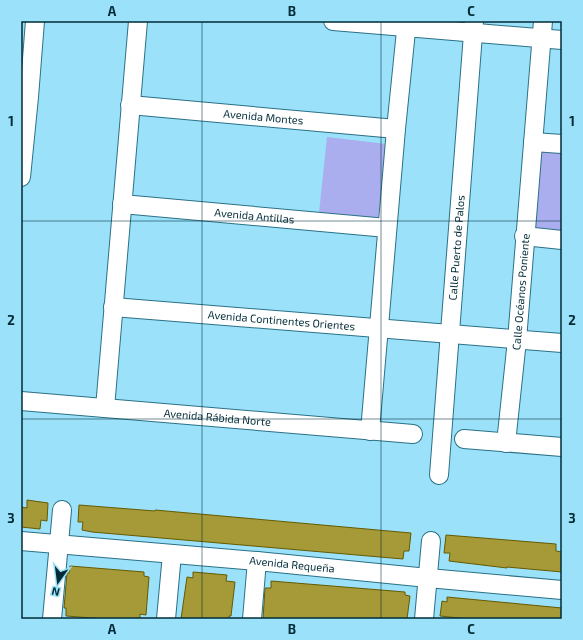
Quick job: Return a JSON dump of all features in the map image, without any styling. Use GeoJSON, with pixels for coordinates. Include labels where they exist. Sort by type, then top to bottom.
{"type":"FeatureCollection","features":[{"type":"Feature","properties":{"kind":"street"},"geometry":{"type":"LineString","coordinates":[[21,177],[25,96],[35,21]]}},
{"type":"Feature","properties":{"kind":"street"},"geometry":{"type":"LineString","coordinates":[[105,408],[138,21]]}},
{"type":"Feature","properties":{"kind":"street"},"geometry":{"type":"LineString","coordinates":[[332,21],[474,27],[542,39],[562,40]]}},
{"type":"Feature","properties":{"kind":"street","name":"Calle Océanos Poniente"},"geometry":{"type":"LineString","coordinates":[[506,443],[543,21]]}},
{"type":"Feature","properties":{"kind":"street"},"geometry":{"type":"LineString","coordinates":[[370,431],[396,129],[407,24]]}},
{"type":"Feature","properties":{"kind":"street","name":"Calle Puerto de Palos"},"geometry":{"type":"LineString","coordinates":[[439,475],[474,27]]}},
{"type":"Feature","properties":{"kind":"street","name":"Avenida Montes"},"geometry":{"type":"LineString","coordinates":[[130,105],[396,129]]}},
{"type":"Feature","properties":{"kind":"street"},"geometry":{"type":"LineString","coordinates":[[533,142],[562,144]]}},
{"type":"Feature","properties":{"kind":"street","name":"Avenida Antillas"},"geometry":{"type":"LineString","coordinates":[[122,204],[387,228]]}},
{"type":"Feature","properties":{"kind":"street"},"geometry":{"type":"LineString","coordinates":[[524,236],[562,240]]}},
{"type":"Feature","properties":{"kind":"street","name":"Avenida Continentes Orientes"},"geometry":{"type":"LineString","coordinates":[[113,307],[562,343]]}},
{"type":"Feature","properties":{"kind":"street","name":"Avenida Rábida Norte"},"geometry":{"type":"LineString","coordinates":[[21,401],[413,434]]}},
{"type":"Feature","properties":{"kind":"street"},"geometry":{"type":"LineString","coordinates":[[464,439],[562,447]]}},
{"type":"Feature","properties":{"kind":"street"},"geometry":{"type":"LineString","coordinates":[[52,619],[62,510]]}},
{"type":"Feature","properties":{"kind":"street","name":"Avenida Requeña"},"geometry":{"type":"LineString","coordinates":[[21,541],[257,561],[562,590]]}},
{"type":"Feature","properties":{"kind":"street"},"geometry":{"type":"LineString","coordinates":[[424,619],[431,541]]}},
{"type":"Feature","properties":{"kind":"street"},"geometry":{"type":"LineString","coordinates":[[166,619],[172,554]]}},
{"type":"Feature","properties":{"kind":"street"},"geometry":{"type":"LineString","coordinates":[[252,619],[257,561]]}},
{"type":"Feature","properties":{"kind":"shaded area"},"geometry":{"type":"Polygon","coordinates":[[[327,137],[386,144],[378,220],[319,213],[327,137]]]}},
{"type":"Feature","properties":{"kind":"shaded area"},"geometry":{"type":"Polygon","coordinates":[[[539,148],[562,151],[562,234],[531,231],[539,148]]]}},
{"type":"Feature","properties":{"kind":"building"},"geometry":{"type":"Polygon","coordinates":[[[27,500],[48,503],[47,521],[41,520],[40,529],[21,527],[21,507],[27,508],[27,500]]]}},
{"type":"Feature","properties":{"kind":"building"},"geometry":{"type":"Polygon","coordinates":[[[79,505],[155,510],[411,533],[409,551],[404,551],[403,559],[92,532],[82,530],[83,522],[78,522],[79,505]]]}},
{"type":"Feature","properties":{"kind":"building"},"geometry":{"type":"Polygon","coordinates":[[[446,535],[556,544],[556,551],[562,552],[562,572],[507,568],[449,561],[450,553],[444,553],[446,535]]]}},
{"type":"Feature","properties":{"kind":"building"},"geometry":{"type":"Polygon","coordinates":[[[70,566],[144,572],[144,576],[149,577],[146,615],[140,614],[140,619],[105,619],[66,616],[66,608],[64,608],[67,573],[69,573],[70,566]]]}},
{"type":"Feature","properties":{"kind":"building"},"geometry":{"type":"Polygon","coordinates":[[[193,572],[227,575],[226,581],[235,582],[231,616],[229,616],[229,619],[181,619],[187,577],[193,578],[193,572]]]}},
{"type":"Feature","properties":{"kind":"building"},"geometry":{"type":"Polygon","coordinates":[[[271,581],[405,592],[405,595],[410,596],[407,619],[263,619],[265,588],[271,588],[271,581]]]}},
{"type":"Feature","properties":{"kind":"building"},"geometry":{"type":"Polygon","coordinates":[[[447,597],[562,608],[562,619],[468,619],[440,616],[442,601],[447,602],[447,597]]]}}]}
